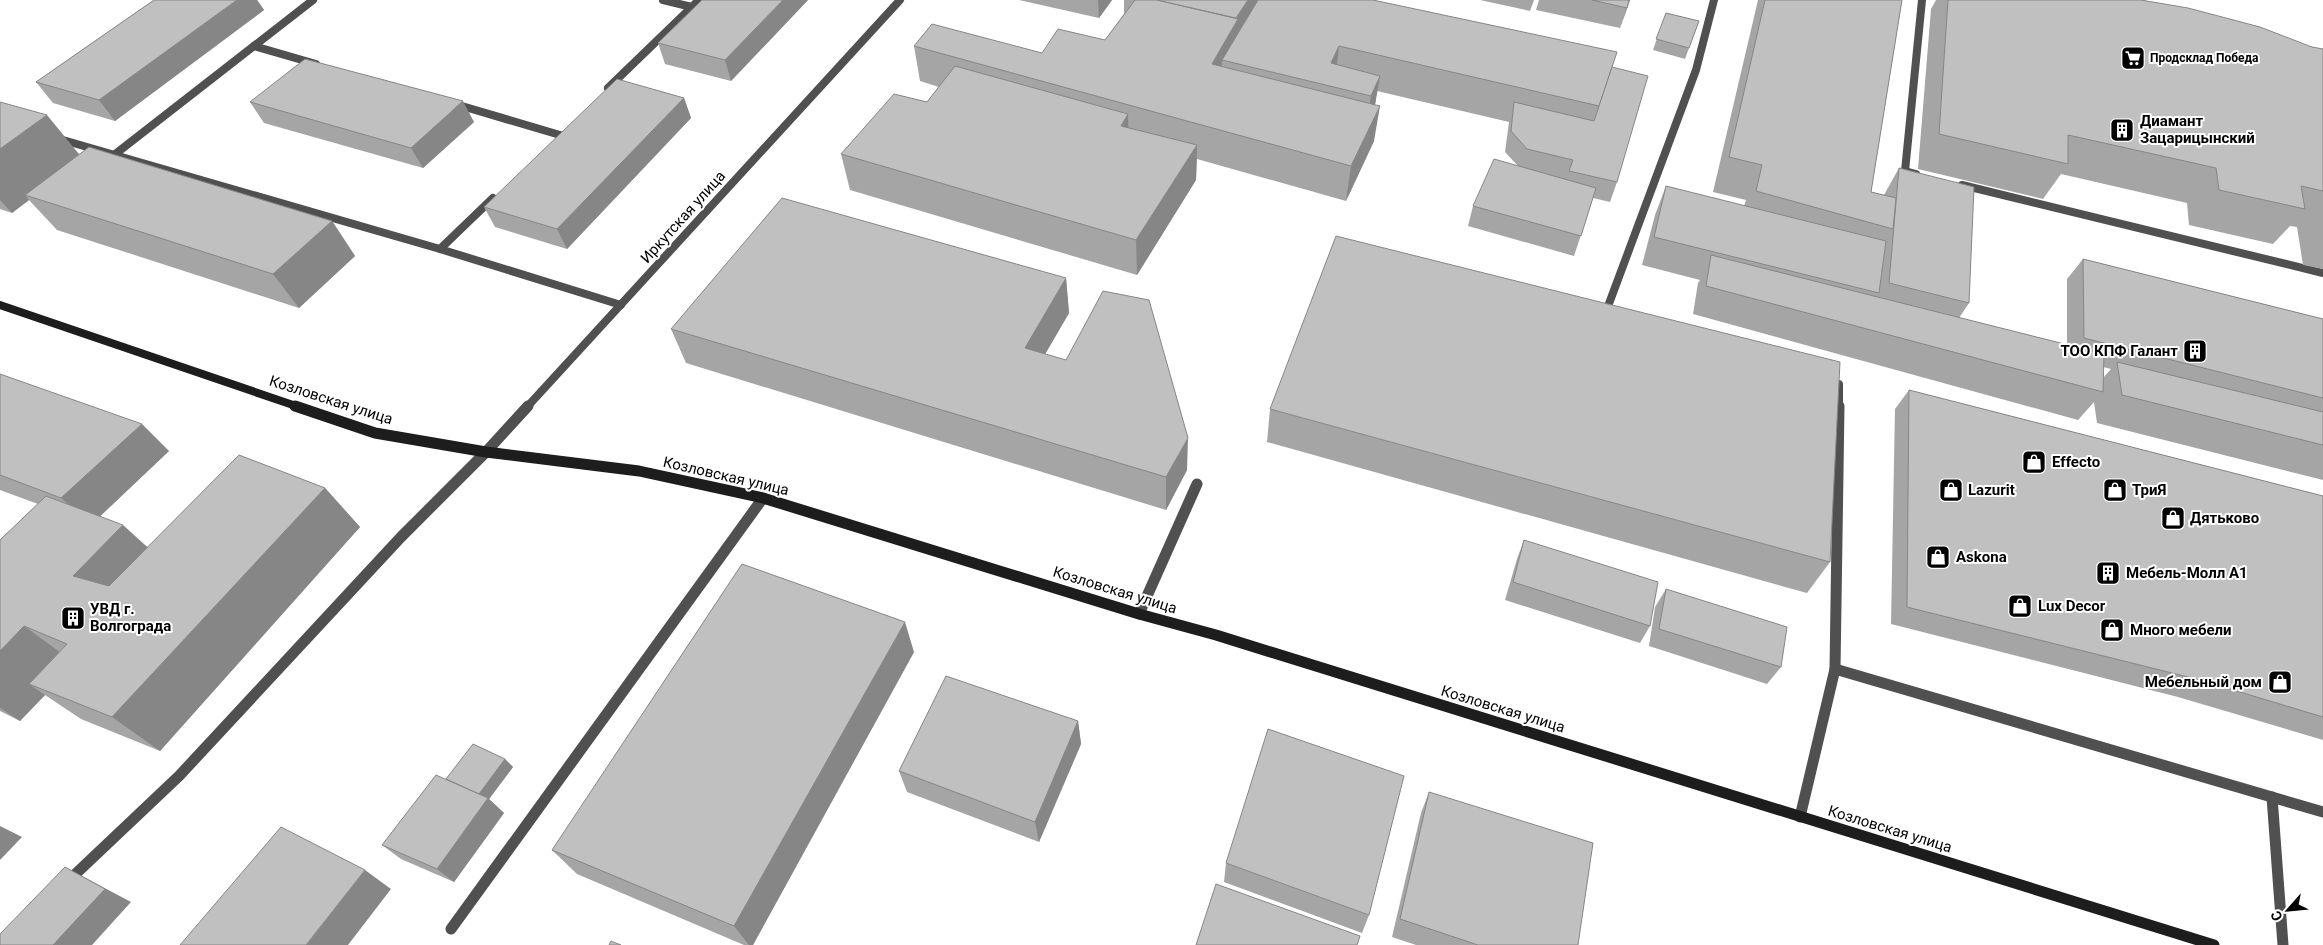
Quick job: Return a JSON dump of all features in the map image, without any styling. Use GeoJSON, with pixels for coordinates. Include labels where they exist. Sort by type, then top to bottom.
{"type":"FeatureCollection","features":[{"type":"Feature","properties":{"kind":"street"},"geometry":{"type":"LineString","coordinates":[[301,0],[311,1]]}},
{"type":"Feature","properties":{"kind":"street"},"geometry":{"type":"LineString","coordinates":[[663,0],[692,7]]}},
{"type":"Feature","properties":{"kind":"street"},"geometry":{"type":"LineString","coordinates":[[602,94],[699,0]]}},
{"type":"Feature","properties":{"kind":"street","name":"Иркутская улица"},"geometry":{"type":"LineString","coordinates":[[58,891],[179,776],[401,537],[486,452],[900,0]]}},
{"type":"Feature","properties":{"kind":"street"},"geometry":{"type":"LineString","coordinates":[[1625,315],[1607,309],[1696,70],[1714,0]]}},
{"type":"Feature","properties":{"kind":"street"},"geometry":{"type":"LineString","coordinates":[[1922,0],[1905,171],[1925,176]]}},
{"type":"Feature","properties":{"kind":"street"},"geometry":{"type":"LineString","coordinates":[[114,155],[311,1]]}},
{"type":"Feature","properties":{"kind":"street"},"geometry":{"type":"LineString","coordinates":[[254,46],[321,65]]}},
{"type":"Feature","properties":{"kind":"street"},"geometry":{"type":"LineString","coordinates":[[445,101],[560,135]]}},
{"type":"Feature","properties":{"kind":"street"},"geometry":{"type":"LineString","coordinates":[[553,142],[567,128]]}},
{"type":"Feature","properties":{"kind":"street"},"geometry":{"type":"LineString","coordinates":[[48,135],[440,249],[621,305]]}},
{"type":"Feature","properties":{"kind":"street"},"geometry":{"type":"LineString","coordinates":[[1954,183],[2323,273]]}},
{"type":"Feature","properties":{"kind":"street"},"geometry":{"type":"LineString","coordinates":[[440,249],[503,188]]}},
{"type":"Feature","properties":{"kind":"street","name":"Козловская улица"},"geometry":{"type":"LineString","coordinates":[[0,305],[375,432],[486,452],[639,471],[764,498],[1139,614],[1216,635],[2214,945]]}},
{"type":"Feature","properties":{"kind":"street"},"geometry":{"type":"LineString","coordinates":[[1800,817],[1835,670],[1838,384],[1820,378]]}},
{"type":"Feature","properties":{"kind":"street"},"geometry":{"type":"LineString","coordinates":[[1139,614],[1197,484]]}},
{"type":"Feature","properties":{"kind":"street"},"geometry":{"type":"LineString","coordinates":[[450,929],[764,498]]}},
{"type":"Feature","properties":{"kind":"street"},"geometry":{"type":"LineString","coordinates":[[1835,670],[2323,812]]}},
{"type":"Feature","properties":{"kind":"street"},"geometry":{"type":"LineString","coordinates":[[2272,797],[2283,945]]}},
{"type":"Feature","properties":{"kind":"building"},"geometry":{"type":"Polygon","coordinates":[[[154,0],[237,0],[99,100],[36,82],[154,0]]]}},
{"type":"Feature","properties":{"kind":"building"},"geometry":{"type":"Polygon","coordinates":[[[702,0],[783,0],[725,60],[658,43],[702,0]]]}},
{"type":"Feature","properties":{"kind":"building"},"geometry":{"type":"Polygon","coordinates":[[[1135,0],[1157,0],[1238,19],[1212,64],[1380,106],[1351,166],[914,46],[932,24],[1042,53],[1058,29],[1105,40],[1135,0]]]}},
{"type":"Feature","properties":{"kind":"building"},"geometry":{"type":"Polygon","coordinates":[[[1157,0],[1248,0],[1236,18],[1157,0]]]}},
{"type":"Feature","properties":{"kind":"building"},"geometry":{"type":"Polygon","coordinates":[[[1258,0],[1373,0],[1617,52],[1599,106],[1339,46],[1331,63],[1380,76],[1371,96],[1222,60],[1258,0]]]}},
{"type":"Feature","properties":{"kind":"building"},"geometry":{"type":"Polygon","coordinates":[[[1592,0],[1629,0],[1627,8],[1592,0]]]}},
{"type":"Feature","properties":{"kind":"building"},"geometry":{"type":"Polygon","coordinates":[[[1765,0],[1902,0],[1871,192],[1896,198],[1893,229],[1756,191],[1762,165],[1729,157],[1765,0]]]}},
{"type":"Feature","properties":{"kind":"building","name":"Диамант Зацарицынский"},"geometry":{"type":"Polygon","coordinates":[[[1948,0],[2141,0],[2188,8],[2260,27],[2312,47],[2323,49],[2323,191],[2301,186],[2305,209],[2219,190],[2216,168],[2068,135],[2068,164],[1939,134],[1948,0]]]}},
{"type":"Feature","properties":{"kind":"building"},"geometry":{"type":"Polygon","coordinates":[[[1666,13],[1699,21],[1689,48],[1656,39],[1666,13]]]}},
{"type":"Feature","properties":{"kind":"building"},"geometry":{"type":"Polygon","coordinates":[[[305,59],[463,101],[411,148],[250,102],[305,59]]]}},
{"type":"Feature","properties":{"kind":"building"},"geometry":{"type":"Polygon","coordinates":[[[955,66],[1128,114],[1121,126],[1197,145],[1136,240],[841,154],[894,94],[927,102],[955,66]]]}},
{"type":"Feature","properties":{"kind":"building"},"geometry":{"type":"Polygon","coordinates":[[[1612,67],[1648,76],[1617,182],[1569,171],[1573,160],[1527,149],[1511,131],[1514,102],[1594,121],[1612,67]]]}},
{"type":"Feature","properties":{"kind":"building"},"geometry":{"type":"Polygon","coordinates":[[[617,79],[684,98],[557,229],[484,207],[617,79]]]}},
{"type":"Feature","properties":{"kind":"building"},"geometry":{"type":"Polygon","coordinates":[[[0,102],[47,115],[0,149],[0,102]]]}},
{"type":"Feature","properties":{"kind":"building"},"geometry":{"type":"Polygon","coordinates":[[[89,147],[332,221],[273,274],[25,195],[89,147]]]}},
{"type":"Feature","properties":{"kind":"building"},"geometry":{"type":"Polygon","coordinates":[[[1494,159],[1596,188],[1581,236],[1473,206],[1494,159]]]}},
{"type":"Feature","properties":{"kind":"building"},"geometry":{"type":"Polygon","coordinates":[[[1899,168],[1974,187],[1969,303],[1889,283],[1899,168]]]}},
{"type":"Feature","properties":{"kind":"building"},"geometry":{"type":"Polygon","coordinates":[[[1666,186],[1886,241],[1879,293],[1654,237],[1666,186]]]}},
{"type":"Feature","properties":{"kind":"building"},"geometry":{"type":"Polygon","coordinates":[[[782,198],[1066,278],[1025,348],[1066,360],[1103,291],[1149,300],[1188,438],[1166,477],[671,329],[782,198]]]}},
{"type":"Feature","properties":{"kind":"building"},"geometry":{"type":"Polygon","coordinates":[[[1336,236],[1840,362],[1830,562],[1270,409],[1336,236]]]}},
{"type":"Feature","properties":{"kind":"building"},"geometry":{"type":"Polygon","coordinates":[[[1711,255],[2104,354],[2103,392],[1706,286],[1711,255]]]}},
{"type":"Feature","properties":{"kind":"building","name":"ТОО КПФ Галант"},"geometry":{"type":"Polygon","coordinates":[[[2083,259],[2323,319],[2323,398],[2084,338],[2083,259]]]}},
{"type":"Feature","properties":{"kind":"building"},"geometry":{"type":"Polygon","coordinates":[[[2117,362],[2323,412],[2323,445],[2122,395],[2117,362]]]}},
{"type":"Feature","properties":{"kind":"building"},"geometry":{"type":"Polygon","coordinates":[[[0,374],[142,424],[61,498],[0,475],[0,374]]]}},
{"type":"Feature","properties":{"kind":"building","name":"Мебель-Молл А1"},"geometry":{"type":"Polygon","coordinates":[[[1909,390],[2323,496],[2323,717],[2200,680],[1907,607],[1909,390]]]}},
{"type":"Feature","properties":{"kind":"building"},"geometry":{"type":"Polygon","coordinates":[[[239,455],[325,488],[112,717],[29,684],[67,644],[24,626],[0,651],[0,540],[46,496],[123,525],[73,576],[109,586],[239,455]]]}},
{"type":"Feature","properties":{"kind":"building"},"geometry":{"type":"Polygon","coordinates":[[[1524,540],[1658,582],[1650,626],[1513,582],[1524,540]]]}},
{"type":"Feature","properties":{"kind":"building"},"geometry":{"type":"Polygon","coordinates":[[[742,564],[905,622],[734,926],[552,850],[742,564]]]}},
{"type":"Feature","properties":{"kind":"building"},"geometry":{"type":"Polygon","coordinates":[[[1666,589],[1787,627],[1781,667],[1659,629],[1666,589]]]}},
{"type":"Feature","properties":{"kind":"building"},"geometry":{"type":"Polygon","coordinates":[[[946,676],[1078,721],[1035,822],[899,771],[946,676]]]}},
{"type":"Feature","properties":{"kind":"building"},"geometry":{"type":"Polygon","coordinates":[[[1268,729],[1404,776],[1369,915],[1226,863],[1268,729]]]}},
{"type":"Feature","properties":{"kind":"building"},"geometry":{"type":"Polygon","coordinates":[[[473,744],[505,759],[479,794],[446,779],[473,744]]]}},
{"type":"Feature","properties":{"kind":"building"},"geometry":{"type":"Polygon","coordinates":[[[436,775],[488,798],[437,869],[382,845],[436,775]]]}},
{"type":"Feature","properties":{"kind":"building"},"geometry":{"type":"Polygon","coordinates":[[[1429,792],[1593,843],[1578,945],[1478,945],[1400,919],[1429,792]]]}},
{"type":"Feature","properties":{"kind":"building"},"geometry":{"type":"Polygon","coordinates":[[[281,827],[365,870],[306,945],[180,945],[281,827]]]}},
{"type":"Feature","properties":{"kind":"building"},"geometry":{"type":"Polygon","coordinates":[[[65,867],[105,889],[53,945],[0,945],[0,934],[65,867]]]}},
{"type":"Feature","properties":{"kind":"building"},"geometry":{"type":"Polygon","coordinates":[[[1216,884],[1360,936],[1357,945],[1196,945],[1216,884]]]}},
{"type":"Feature","properties":{"kind":"building"},"geometry":{"type":"Polygon","coordinates":[[[611,941],[621,945],[609,945],[611,941]]]}},
{"type":"Feature","properties":{"kind":"place","name":"Продсклад Победа"},"geometry":{"type":"Point","coordinates":[2133,58]}},
{"type":"Feature","properties":{"kind":"place","name":"Диамант Зацарицынский"},"geometry":{"type":"Point","coordinates":[2122,130]}},
{"type":"Feature","properties":{"kind":"place","name":"ТОО КПФ Галант"},"geometry":{"type":"Point","coordinates":[2195,351]}},
{"type":"Feature","properties":{"kind":"place","name":"Effecto"},"geometry":{"type":"Point","coordinates":[2034,462]}},
{"type":"Feature","properties":{"kind":"place","name":"Lazurit"},"geometry":{"type":"Point","coordinates":[1951,490]}},
{"type":"Feature","properties":{"kind":"place","name":"ТриЯ"},"geometry":{"type":"Point","coordinates":[2115,490]}},
{"type":"Feature","properties":{"kind":"place","name":"Дятьково"},"geometry":{"type":"Point","coordinates":[2173,518]}},
{"type":"Feature","properties":{"kind":"place","name":"Askona"},"geometry":{"type":"Point","coordinates":[1938,557]}},
{"type":"Feature","properties":{"kind":"place","name":"Мебель-Молл А1"},"geometry":{"type":"Point","coordinates":[2108,573]}},
{"type":"Feature","properties":{"kind":"place","name":"Lux Decor"},"geometry":{"type":"Point","coordinates":[2020,606]}},
{"type":"Feature","properties":{"kind":"place","name":"УВД г. Волгограда"},"geometry":{"type":"Point","coordinates":[73,618]}},
{"type":"Feature","properties":{"kind":"place","name":"Много мебели"},"geometry":{"type":"Point","coordinates":[2112,630]}},
{"type":"Feature","properties":{"kind":"place","name":"Мебельный дом"},"geometry":{"type":"Point","coordinates":[2280,682]}}]}
